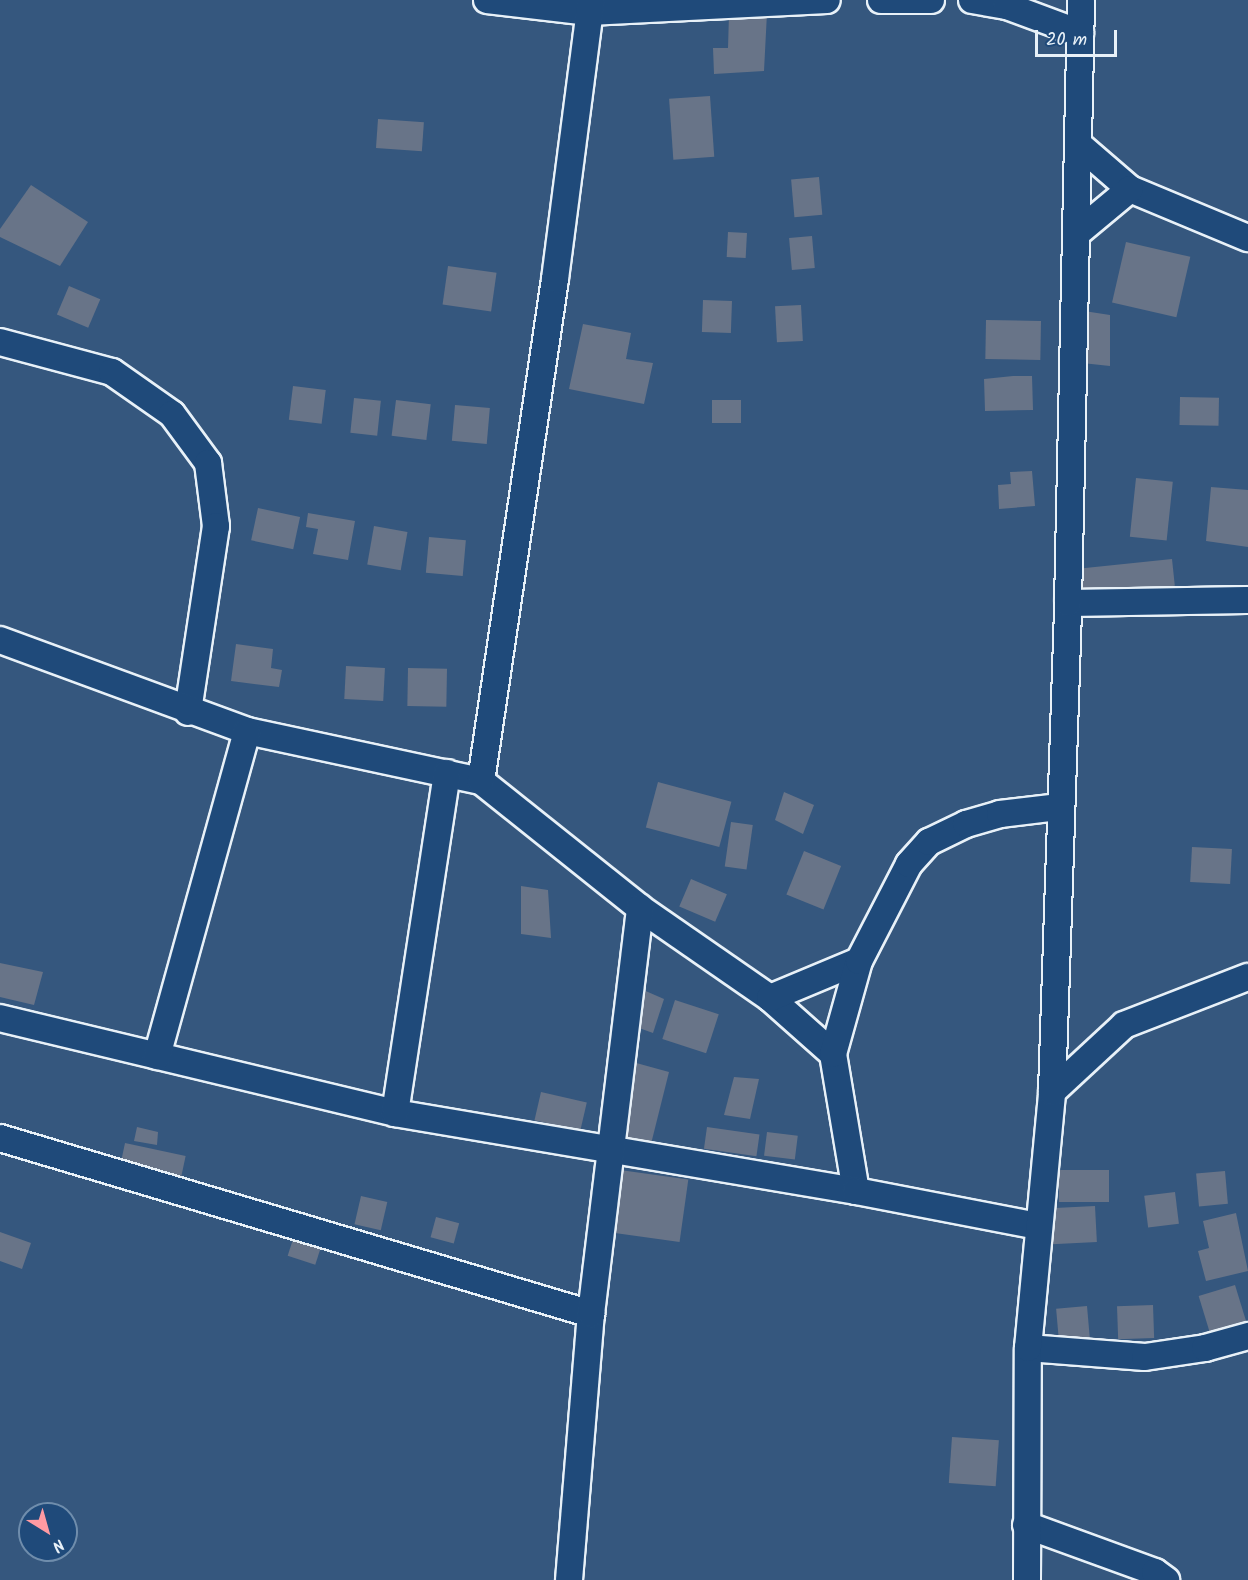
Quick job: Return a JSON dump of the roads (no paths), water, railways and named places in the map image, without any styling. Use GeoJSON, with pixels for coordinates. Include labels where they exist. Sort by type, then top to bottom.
{"type":"FeatureCollection","features":[{"type":"Feature","properties":{"kind":"street"},"geometry":{"type":"LineString","coordinates":[[488,0],[590,6],[827,0]]}},
{"type":"Feature","properties":{"kind":"street"},"geometry":{"type":"LineString","coordinates":[[881,0],[931,0]]}},
{"type":"Feature","properties":{"kind":"street"},"geometry":{"type":"LineString","coordinates":[[972,0],[1006,6],[1080,33]]}},
{"type":"Feature","properties":{"kind":"street"},"geometry":{"type":"LineString","coordinates":[[1027,1580],[1028,1348],[1037,1226],[1052,1092],[1058,807],[1068,603],[1081,0]]}},
{"type":"Feature","properties":{"kind":"street"},"geometry":{"type":"LineString","coordinates":[[481,781],[553,291],[590,6]]}},
{"type":"Feature","properties":{"kind":"street"},"geometry":{"type":"LineString","coordinates":[[1078,144],[1130,189],[1248,237]]}},
{"type":"Feature","properties":{"kind":"street"},"geometry":{"type":"LineString","coordinates":[[1076,234],[1130,189]]}},
{"type":"Feature","properties":{"kind":"street"},"geometry":{"type":"LineString","coordinates":[[0,342],[112,372],[172,414],[208,464],[216,525],[188,712]]}},
{"type":"Feature","properties":{"kind":"street"},"geometry":{"type":"LineString","coordinates":[[1068,603],[1248,600]]}},
{"type":"Feature","properties":{"kind":"street"},"geometry":{"type":"LineString","coordinates":[[0,640],[188,712],[247,731],[481,781],[640,908],[770,998],[833,1054]]}},
{"type":"Feature","properties":{"kind":"street"},"geometry":{"type":"LineString","coordinates":[[157,1056],[247,731]]}},
{"type":"Feature","properties":{"kind":"street"},"geometry":{"type":"LineString","coordinates":[[395,1113],[447,772]]}},
{"type":"Feature","properties":{"kind":"street"},"geometry":{"type":"LineString","coordinates":[[856,1191],[833,1054],[859,961],[909,864],[929,842],[966,824],[1000,814],[1058,807]]}},
{"type":"Feature","properties":{"kind":"street"},"geometry":{"type":"LineString","coordinates":[[569,1580],[591,1314],[640,908]]}},
{"type":"Feature","properties":{"kind":"street"},"geometry":{"type":"LineString","coordinates":[[770,998],[859,961]]}},
{"type":"Feature","properties":{"kind":"street"},"geometry":{"type":"LineString","coordinates":[[1052,1092],[1124,1025],[1248,977]]}},
{"type":"Feature","properties":{"kind":"street"},"geometry":{"type":"LineString","coordinates":[[0,1018],[395,1113],[612,1153],[856,1191],[1037,1226]]}},
{"type":"Feature","properties":{"kind":"street"},"geometry":{"type":"LineString","coordinates":[[0,1138],[591,1314]]}},
{"type":"Feature","properties":{"kind":"street"},"geometry":{"type":"LineString","coordinates":[[1028,1348],[1145,1357],[1205,1348],[1248,1336]]}},
{"type":"Feature","properties":{"kind":"street"},"geometry":{"type":"LineString","coordinates":[[1026,1525],[1155,1572],[1166,1580]]}}]}
